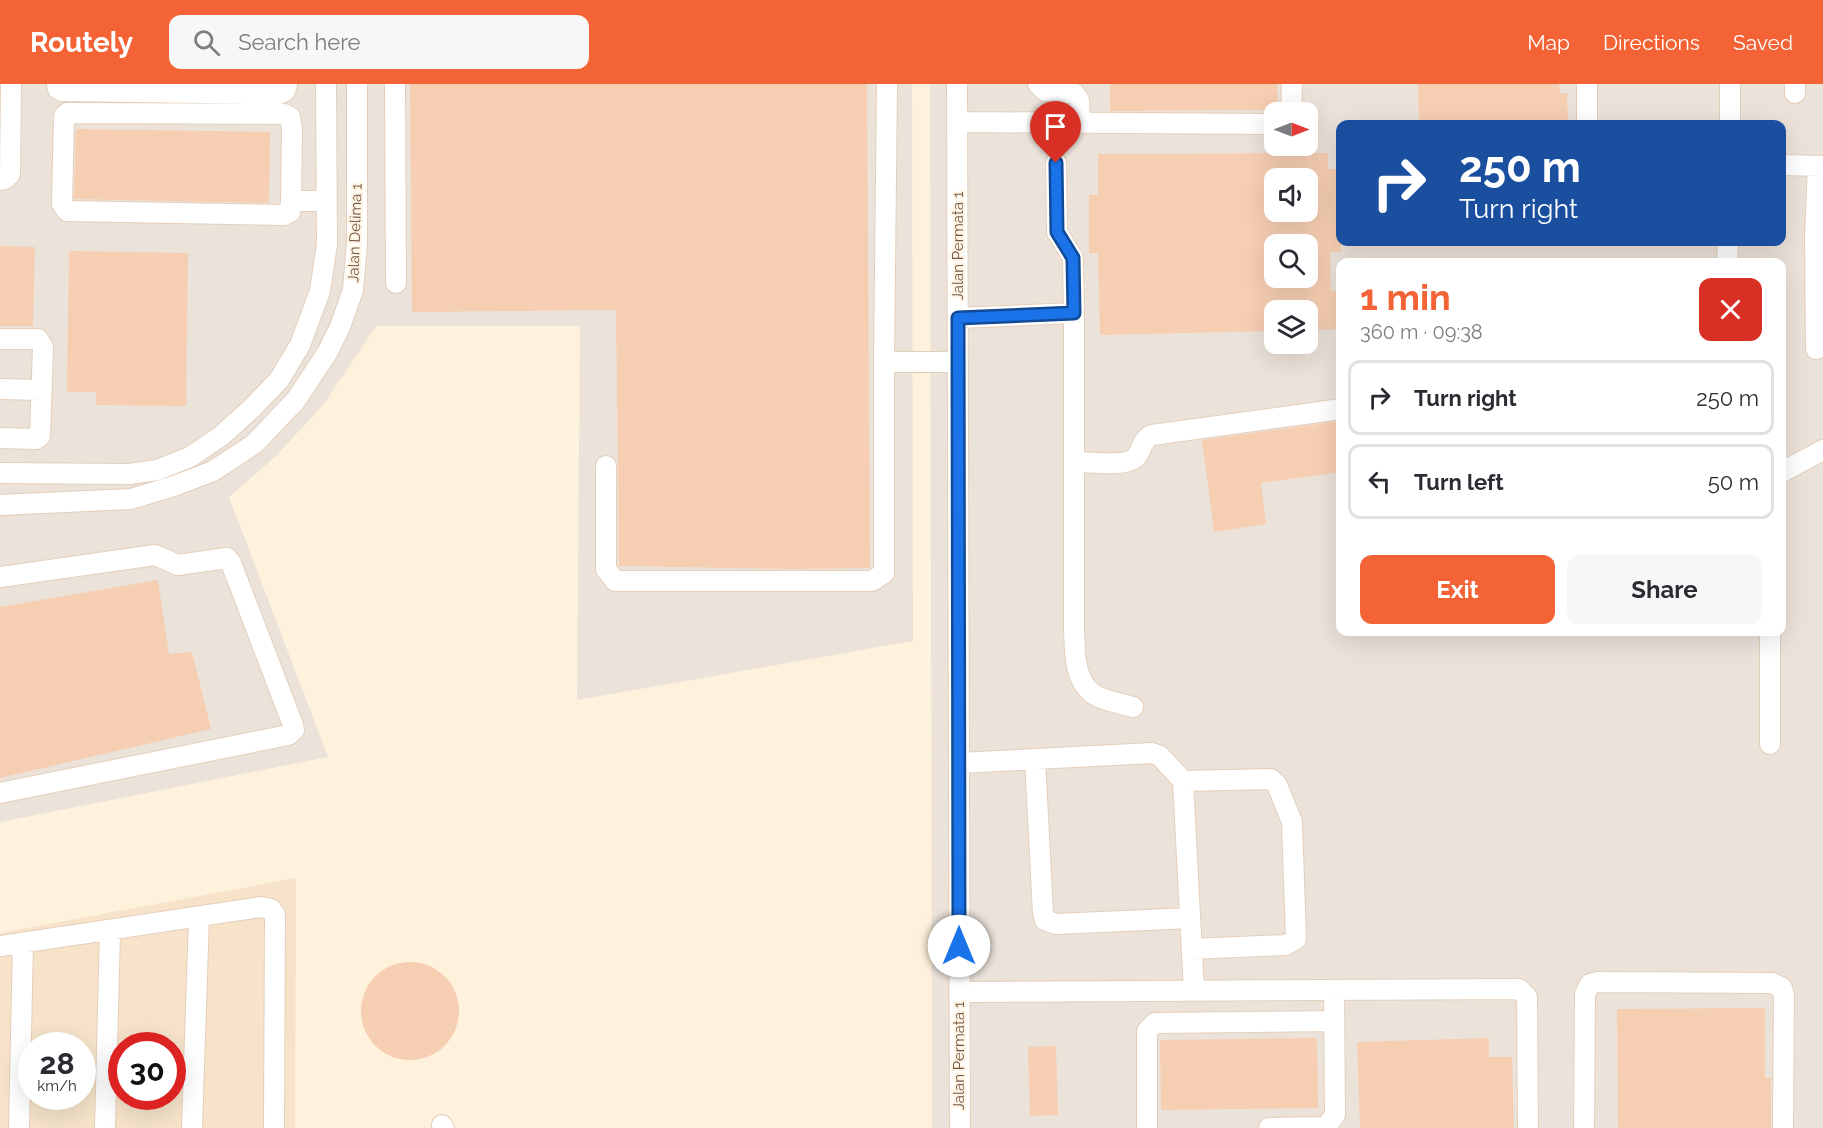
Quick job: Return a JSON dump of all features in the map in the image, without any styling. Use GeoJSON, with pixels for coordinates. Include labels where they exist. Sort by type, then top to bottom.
{"type":"FeatureCollection","features":[{"type":"Feature","properties":{"kind":"street"},"geometry":{"type":"LineString","coordinates":[[57,84],[58,89],[62,91],[279,94],[285,91],[287,84]]}},
{"type":"Feature","properties":{"kind":"street","name":"Jalan Delima 1"},"geometry":{"type":"LineString","coordinates":[[2,472],[129,474],[157,470],[190,457],[221,436],[279,380],[300,345],[320,291],[327,244],[326,84]]}},
{"type":"Feature","properties":{"kind":"street","name":"Jalan Delima 1"},"geometry":{"type":"LineString","coordinates":[[2,505],[131,499],[174,486],[213,471],[254,444],[296,400],[327,353],[340,327],[353,290],[357,243],[357,84]]}},
{"type":"Feature","properties":{"kind":"street"},"geometry":{"type":"LineString","coordinates":[[395,84],[396,283]]}},
{"type":"Feature","properties":{"kind":"street"},"geometry":{"type":"LineString","coordinates":[[606,466],[606,569],[615,581],[872,581],[884,573],[886,84]]}},
{"type":"Feature","properties":{"kind":"street","name":"Jalan Permata 1"},"geometry":{"type":"LineString","coordinates":[[957,84],[960,1128]]}},
{"type":"Feature","properties":{"kind":"street"},"geometry":{"type":"LineString","coordinates":[[1038,84],[1045,91],[1075,94],[1079,100],[1080,123]]}},
{"type":"Feature","properties":{"kind":"street"},"geometry":{"type":"LineString","coordinates":[[1291,102],[1292,84]]}},
{"type":"Feature","properties":{"kind":"street"},"geometry":{"type":"LineString","coordinates":[[1587,84],[1587,120]]}},
{"type":"Feature","properties":{"kind":"street"},"geometry":{"type":"LineString","coordinates":[[1730,84],[1730,120]]}},
{"type":"Feature","properties":{"kind":"street"},"geometry":{"type":"LineString","coordinates":[[0,180],[7,178],[10,172],[11,85]]}},
{"type":"Feature","properties":{"kind":"street"},"geometry":{"type":"LineString","coordinates":[[67,114],[285,114],[290,117],[292,129],[291,201],[290,212],[284,215],[67,211],[62,204],[63,116],[67,114]]}},
{"type":"Feature","properties":{"kind":"street"},"geometry":{"type":"LineString","coordinates":[[957,122],[1264,124]]}},
{"type":"Feature","properties":{"kind":"street"},"geometry":{"type":"LineString","coordinates":[[1056,163],[1057,232],[1073,258],[1076,668],[1086,687],[1094,694],[1133,707]]}},
{"type":"Feature","properties":{"kind":"street"},"geometry":{"type":"LineString","coordinates":[[1786,165],[1820,166],[1816,349]]}},
{"type":"Feature","properties":{"kind":"street"},"geometry":{"type":"LineString","coordinates":[[291,201],[327,201]]}},
{"type":"Feature","properties":{"kind":"street"},"geometry":{"type":"LineString","coordinates":[[958,318],[1074,313]]}},
{"type":"Feature","properties":{"kind":"street"},"geometry":{"type":"LineString","coordinates":[[0,339],[38,339],[42,342],[40,436],[36,439],[0,438]]}},
{"type":"Feature","properties":{"kind":"street"},"geometry":{"type":"LineString","coordinates":[[884,362],[958,362]]}},
{"type":"Feature","properties":{"kind":"street"},"geometry":{"type":"LineString","coordinates":[[0,390],[42,390]]}},
{"type":"Feature","properties":{"kind":"street"},"geometry":{"type":"LineString","coordinates":[[1075,462],[1128,462],[1136,457],[1145,439],[1152,435],[1336,411]]}},
{"type":"Feature","properties":{"kind":"street"},"geometry":{"type":"LineString","coordinates":[[1786,470],[1823,450]]}},
{"type":"Feature","properties":{"kind":"street"},"geometry":{"type":"LineString","coordinates":[[2,472],[2,505]]}},
{"type":"Feature","properties":{"kind":"street"},"geometry":{"type":"LineString","coordinates":[[0,577],[155,555],[178,565],[227,558],[231,563],[294,730],[288,735],[0,793]]}},
{"type":"Feature","properties":{"kind":"street"},"geometry":{"type":"LineString","coordinates":[[1770,636],[1770,744]]}},
{"type":"Feature","properties":{"kind":"street"},"geometry":{"type":"LineString","coordinates":[[959,763],[1152,753],[1160,756],[1184,782],[1194,991]]}},
{"type":"Feature","properties":{"kind":"street"},"geometry":{"type":"LineString","coordinates":[[1035,759],[1043,913],[1046,920],[1056,924],[1190,918]]}},
{"type":"Feature","properties":{"kind":"street"},"geometry":{"type":"LineString","coordinates":[[1184,782],[1271,779],[1277,785],[1292,822],[1296,939],[1286,945],[1192,949]]}},
{"type":"Feature","properties":{"kind":"street"},"geometry":{"type":"LineString","coordinates":[[0,946],[261,907],[271,909],[275,915],[274,1128]]}},
{"type":"Feature","properties":{"kind":"street"},"geometry":{"type":"LineString","coordinates":[[192,1128],[199,916]]}},
{"type":"Feature","properties":{"kind":"street"},"geometry":{"type":"LineString","coordinates":[[105,1128],[110,930]]}},
{"type":"Feature","properties":{"kind":"street"},"geometry":{"type":"LineString","coordinates":[[18,1128],[23,943]]}},
{"type":"Feature","properties":{"kind":"street"},"geometry":{"type":"LineString","coordinates":[[1584,1128],[1585,994],[1590,984],[1597,982],[1772,983],[1782,988],[1784,996],[1783,1128]]}},
{"type":"Feature","properties":{"kind":"street"},"geometry":{"type":"LineString","coordinates":[[959,992],[1519,989],[1527,997],[1528,1128]]}},
{"type":"Feature","properties":{"kind":"street"},"geometry":{"type":"LineString","coordinates":[[1269,1128],[1326,1127],[1335,1115],[1334,990]]}},
{"type":"Feature","properties":{"kind":"street"},"geometry":{"type":"LineString","coordinates":[[1147,1128],[1147,1031],[1155,1023],[1334,1021]]}},
{"type":"Feature","properties":{"kind":"shaded area"},"geometry":{"type":"Polygon","coordinates":[[[0,84],[912,84],[913,641],[577,700],[580,326],[376,326],[323,405],[276,456],[229,497],[328,757],[0,822],[0,84]]]}},
{"type":"Feature","properties":{"kind":"shaded area"},"geometry":{"type":"Polygon","coordinates":[[[930,84],[1823,84],[1823,1128],[932,1128],[930,84]]]}},
{"type":"Feature","properties":{"kind":"shaded area"},"geometry":{"type":"Polygon","coordinates":[[[296,878],[295,1128],[0,1128],[0,933],[296,878]]]}},
{"type":"Feature","properties":{"kind":"building"},"geometry":{"type":"Polygon","coordinates":[[[410,84],[867,84],[870,568],[619,566],[616,310],[412,312],[410,84]]]}},
{"type":"Feature","properties":{"kind":"building"},"geometry":{"type":"Polygon","coordinates":[[[1110,84],[1277,84],[1278,102],[1264,102],[1264,110],[1110,111],[1110,84]]]}},
{"type":"Feature","properties":{"kind":"building"},"geometry":{"type":"Polygon","coordinates":[[[1418,84],[1559,84],[1560,93],[1567,93],[1568,120],[1419,120],[1418,84]]]}},
{"type":"Feature","properties":{"kind":"building"},"geometry":{"type":"Polygon","coordinates":[[[76,129],[270,132],[269,203],[74,199],[76,129]]]}},
{"type":"Feature","properties":{"kind":"building"},"geometry":{"type":"Polygon","coordinates":[[[1264,153],[1264,156],[1318,156],[1318,153],[1328,153],[1328,169],[1336,169],[1336,246],[1341,246],[1341,252],[1330,252],[1331,291],[1336,291],[1336,329],[1318,330],[1318,300],[1264,300],[1264,331],[1100,335],[1098,253],[1089,253],[1089,195],[1098,195],[1098,154],[1264,153]]]}},
{"type":"Feature","properties":{"kind":"building"},"geometry":{"type":"Polygon","coordinates":[[[0,246],[35,247],[33,326],[0,326],[0,246]]]}},
{"type":"Feature","properties":{"kind":"building"},"geometry":{"type":"Polygon","coordinates":[[[69,251],[188,253],[186,406],[96,405],[96,392],[67,392],[69,251]]]}},
{"type":"Feature","properties":{"kind":"building"},"geometry":{"type":"Polygon","coordinates":[[[1336,422],[1336,473],[1261,483],[1266,524],[1214,532],[1202,440],[1336,422]]]}},
{"type":"Feature","properties":{"kind":"building"},"geometry":{"type":"Polygon","coordinates":[[[158,580],[169,654],[192,652],[211,729],[0,778],[0,607],[158,580]]]}},
{"type":"Feature","properties":{"kind":"building"},"geometry":{"type":"Polygon","coordinates":[[[410,962],[429,966],[444,977],[455,992],[459,1011],[455,1030],[444,1045],[429,1056],[410,1060],[391,1056],[376,1045],[365,1030],[361,1011],[365,992],[376,977],[391,966],[410,962]]]}},
{"type":"Feature","properties":{"kind":"building"},"geometry":{"type":"Polygon","coordinates":[[[1765,1008],[1765,1078],[1771,1078],[1771,1128],[1618,1128],[1617,1009],[1765,1008]]]}},
{"type":"Feature","properties":{"kind":"building"},"geometry":{"type":"Polygon","coordinates":[[[1317,1038],[1318,1108],[1161,1110],[1160,1040],[1317,1038]]]}},
{"type":"Feature","properties":{"kind":"building"},"geometry":{"type":"Polygon","coordinates":[[[1489,1038],[1489,1057],[1512,1057],[1514,1128],[1360,1128],[1357,1042],[1489,1038]]]}},
{"type":"Feature","properties":{"kind":"building"},"geometry":{"type":"Polygon","coordinates":[[[1056,1046],[1058,1115],[1030,1116],[1028,1047],[1056,1046]]]}},
{"type":"Feature","properties":{"kind":"route"},"geometry":{"type":"LineString","coordinates":[[959,946],[958,318],[1074,313],[1073,258],[1057,232],[1056,163]]}}]}
